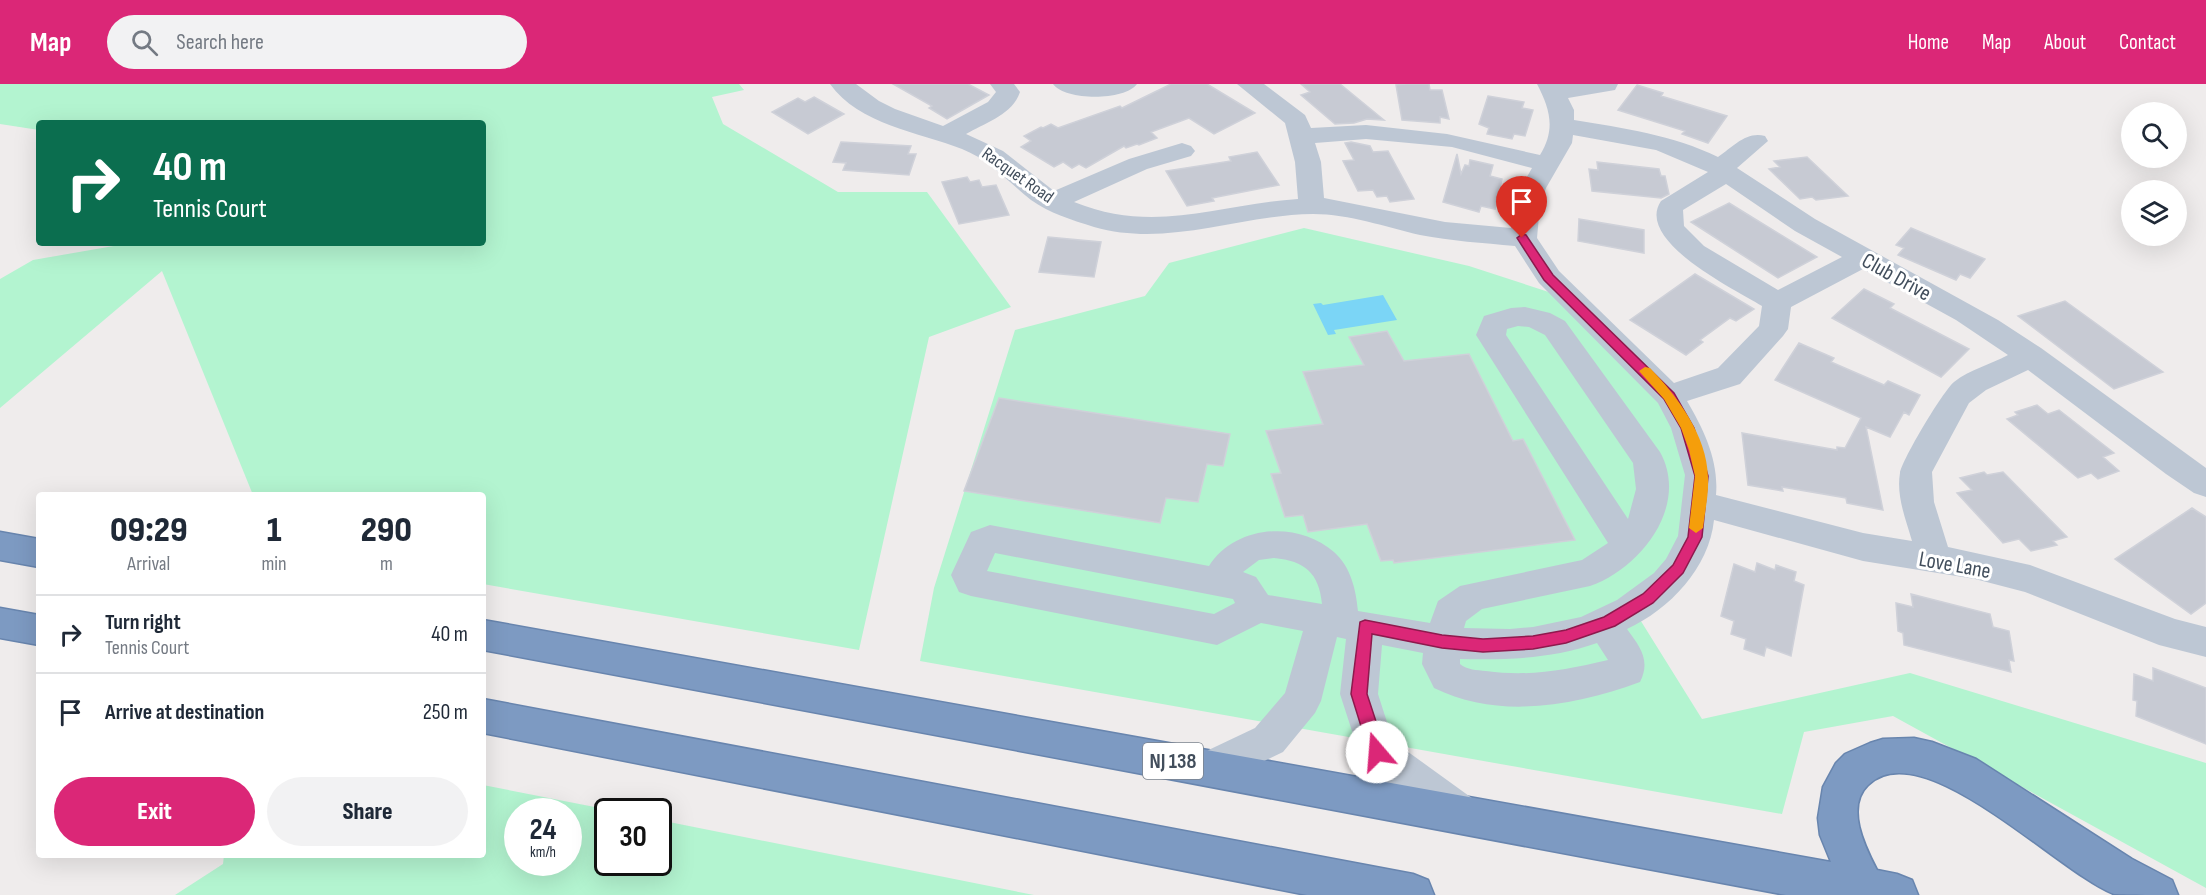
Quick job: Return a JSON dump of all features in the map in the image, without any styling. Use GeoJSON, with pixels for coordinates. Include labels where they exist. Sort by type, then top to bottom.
{"type":"FeatureCollection","features":[{"type":"Feature","properties":{"kind":"highway"},"geometry":{"type":"LineString","coordinates":[[0,546],[36,552]]}},
{"type":"Feature","properties":{"kind":"highway"},"geometry":{"type":"LineString","coordinates":[[0,623],[36,629]]}},
{"type":"Feature","properties":{"kind":"highway","name":"NJ 138"},"geometry":{"type":"LineString","coordinates":[[486,636],[1759,868],[1876,893]]}},
{"type":"Feature","properties":{"kind":"highway"},"geometry":{"type":"LineString","coordinates":[[486,717],[1413,895]]}},
{"type":"Feature","properties":{"kind":"highway"},"geometry":{"type":"LineString","coordinates":[[1876,893],[1841,837],[1838,819],[1839,799],[1842,788],[1854,770],[1870,760],[1891,755],[1925,759],[1962,772],[2117,873],[2157,895]]}},
{"type":"Feature","properties":{"kind":"highway"},"geometry":{"type":"LineString","coordinates":[[1759,868],[1793,895]]}},
{"type":"Feature","properties":{"kind":"street","name":"Racquet Road"},"geometry":{"type":"LineString","coordinates":[[842,84],[854,96],[880,112],[975,145],[1001,159],[1053,201],[1108,222],[1163,227],[1312,206],[1456,232],[1522,238]]}},
{"type":"Feature","properties":{"kind":"street"},"geometry":{"type":"LineString","coordinates":[[945,135],[1002,104],[1008,92],[1002,84]]}},
{"type":"Feature","properties":{"kind":"street"},"geometry":{"type":"LineString","coordinates":[[1065,84],[1095,90],[1125,84]]}},
{"type":"Feature","properties":{"kind":"street"},"geometry":{"type":"LineString","coordinates":[[1250,84],[1296,120],[1308,162],[1312,206]]}},
{"type":"Feature","properties":{"kind":"street"},"geometry":{"type":"LineString","coordinates":[[1257,608],[1244,587],[990,539],[983,542],[968,575],[971,582],[1217,630],[1257,608],[1442,641],[1483,646],[1521,644],[1566,636],[1604,624],[1648,599],[1678,569],[1695,537],[1701,476],[1687,428],[1669,396],[1549,278],[1522,238],[1527,205],[1533,188],[1560,143],[1562,110],[1552,88],[1607,85]]}},
{"type":"Feature","properties":{"kind":"street","name":"Club Drive"},"geometry":{"type":"LineString","coordinates":[[1561,126],[1661,144],[1697,156],[1724,170],[1805,225],[1985,325],[2030,355],[2142,441],[2206,484]]}},
{"type":"Feature","properties":{"kind":"street"},"geometry":{"type":"LineString","coordinates":[[1302,136],[1366,132],[1454,142],[1548,164]]}},
{"type":"Feature","properties":{"kind":"street"},"geometry":{"type":"LineString","coordinates":[[1756,141],[1724,170],[1670,207],[1671,228],[1695,252],[1777,302]]}},
{"type":"Feature","properties":{"kind":"street"},"geometry":{"type":"LineString","coordinates":[[1053,201],[1138,165],[1182,151]]}},
{"type":"Feature","properties":{"kind":"street"},"geometry":{"type":"LineString","coordinates":[[1777,302],[1864,257]]}},
{"type":"Feature","properties":{"kind":"street"},"geometry":{"type":"LineString","coordinates":[[1669,396],[1729,376],[1773,329],[1777,302]]}},
{"type":"Feature","properties":{"kind":"street"},"geometry":{"type":"LineString","coordinates":[[1604,624],[1627,658],[1627,671],[1553,689],[1510,692],[1462,684],[1447,677],[1441,664],[1442,641],[1450,612],[1473,596],[1590,572],[1619,554],[1627,545],[1646,521],[1652,489],[1648,461],[1555,328],[1542,319],[1524,314],[1494,323],[1491,335],[1627,545]]}},
{"type":"Feature","properties":{"kind":"street"},"geometry":{"type":"LineString","coordinates":[[1935,559],[1917,502],[1916,472],[1953,401],[1962,391],[1975,381],[2002,371],[2030,355]]}},
{"type":"Feature","properties":{"kind":"street","name":"Love Lane"},"geometry":{"type":"LineString","coordinates":[[1699,503],[1863,547],[1975,565],[2030,579],[2172,634],[2206,642]]}},
{"type":"Feature","properties":{"kind":"street"},"geometry":{"type":"LineString","coordinates":[[1218,582],[1237,556],[1257,547],[1277,544],[1300,550],[1321,560],[1331,572],[1338,590],[1359,694],[1377,752],[1462,814]]}},
{"type":"Feature","properties":{"kind":"street"},"geometry":{"type":"LineString","coordinates":[[1212,768],[1269,740],[1302,701],[1343,622]]}},
{"type":"Feature","properties":{"kind":"green space"},"geometry":{"type":"Polygon","coordinates":[[[0,84],[739,84],[744,90],[712,97],[723,124],[838,192],[927,192],[1011,307],[929,337],[859,650],[486,585],[486,492],[252,492],[162,271],[0,408],[0,279],[33,260],[114,246],[486,246],[486,120],[36,120],[36,130],[0,124],[0,84]]]}},
{"type":"Feature","properties":{"kind":"green space"},"geometry":{"type":"Polygon","coordinates":[[[1304,228],[1469,266],[1564,297],[1688,432],[1708,505],[1634,610],[1702,719],[1910,673],[2206,763],[2206,888],[1893,716],[1804,732],[1782,814],[920,661],[934,588],[1015,330],[1145,296],[1169,263],[1304,228]]]}},
{"type":"Feature","properties":{"kind":"green space"},"geometry":{"type":"Polygon","coordinates":[[[486,786],[549,798],[504,798],[504,876],[582,876],[582,804],[594,807],[594,876],[672,876],[672,823],[1034,895],[175,895],[223,864],[224,858],[486,858],[486,786]]]}},
{"type":"Feature","properties":{"kind":"water"},"geometry":{"type":"Polygon","coordinates":[[[1383,295],[1397,320],[1334,330],[1336,334],[1328,335],[1313,304],[1323,305],[1383,295]]]}},
{"type":"Feature","properties":{"kind":"building"},"geometry":{"type":"Polygon","coordinates":[[[893,84],[968,84],[989,95],[947,119],[929,108],[932,106],[893,84]]]}},
{"type":"Feature","properties":{"kind":"building"},"geometry":{"type":"Polygon","coordinates":[[[1171,84],[1207,84],[1255,113],[1214,134],[1189,118],[1151,132],[1157,138],[1139,145],[1126,148],[1124,146],[1086,168],[1079,164],[1072,168],[1063,162],[1054,167],[1021,147],[1031,141],[1024,136],[1041,127],[1051,124],[1058,128],[1120,106],[1122,108],[1171,84]]]}},
{"type":"Feature","properties":{"kind":"building"},"geometry":{"type":"Polygon","coordinates":[[[1301,84],[1340,84],[1384,120],[1367,119],[1354,123],[1335,124],[1301,95],[1310,92],[1301,84]]]}},
{"type":"Feature","properties":{"kind":"building"},"geometry":{"type":"Polygon","coordinates":[[[1429,84],[1430,90],[1442,90],[1449,119],[1440,117],[1440,123],[1402,120],[1396,85],[1429,84]]]}},
{"type":"Feature","properties":{"kind":"building"},"geometry":{"type":"Polygon","coordinates":[[[1637,85],[1663,93],[1661,96],[1727,116],[1708,143],[1682,134],[1685,131],[1618,110],[1637,85]]]}},
{"type":"Feature","properties":{"kind":"building"},"geometry":{"type":"Polygon","coordinates":[[[1488,96],[1524,102],[1522,108],[1533,110],[1525,136],[1514,134],[1512,139],[1487,134],[1489,128],[1479,124],[1488,96]]]}},
{"type":"Feature","properties":{"kind":"building"},"geometry":{"type":"Polygon","coordinates":[[[814,97],[844,114],[808,134],[772,112],[798,98],[805,102],[814,97]]]}},
{"type":"Feature","properties":{"kind":"building"},"geometry":{"type":"Polygon","coordinates":[[[841,142],[911,146],[908,154],[916,154],[909,175],[843,170],[846,163],[833,162],[841,142]]]}},
{"type":"Feature","properties":{"kind":"building"},"geometry":{"type":"Polygon","coordinates":[[[1345,143],[1370,146],[1373,152],[1388,151],[1414,199],[1390,202],[1387,196],[1377,197],[1373,190],[1358,191],[1343,161],[1354,160],[1345,143]]]}},
{"type":"Feature","properties":{"kind":"building"},"geometry":{"type":"Polygon","coordinates":[[[1257,152],[1279,185],[1212,198],[1214,201],[1187,206],[1166,171],[1231,161],[1229,157],[1257,152]]]}},
{"type":"Feature","properties":{"kind":"building"},"geometry":{"type":"Polygon","coordinates":[[[1457,154],[1461,174],[1465,165],[1469,166],[1470,160],[1493,165],[1490,176],[1502,179],[1495,209],[1481,206],[1479,212],[1443,202],[1457,154]]]}},
{"type":"Feature","properties":{"kind":"building"},"geometry":{"type":"Polygon","coordinates":[[[1807,157],[1848,196],[1816,200],[1812,197],[1800,199],[1769,169],[1780,167],[1774,161],[1807,157]]]}},
{"type":"Feature","properties":{"kind":"building"},"geometry":{"type":"Polygon","coordinates":[[[1597,162],[1659,169],[1661,176],[1665,176],[1669,194],[1661,198],[1592,191],[1589,169],[1598,170],[1597,162]]]}},
{"type":"Feature","properties":{"kind":"building"},"geometry":{"type":"Polygon","coordinates":[[[967,177],[970,182],[979,180],[982,187],[996,185],[1009,215],[959,224],[942,182],[967,177]]]}},
{"type":"Feature","properties":{"kind":"building"},"geometry":{"type":"Polygon","coordinates":[[[1729,203],[1817,257],[1778,278],[1691,222],[1729,203]]]}},
{"type":"Feature","properties":{"kind":"building"},"geometry":{"type":"Polygon","coordinates":[[[1579,219],[1644,230],[1644,253],[1578,241],[1579,219]]]}},
{"type":"Feature","properties":{"kind":"building"},"geometry":{"type":"Polygon","coordinates":[[[1911,228],[1985,259],[1970,278],[1960,274],[1956,280],[1898,255],[1904,248],[1896,245],[1911,228]]]}},
{"type":"Feature","properties":{"kind":"building"},"geometry":{"type":"Polygon","coordinates":[[[1048,237],[1101,242],[1094,277],[1039,272],[1048,237]]]}},
{"type":"Feature","properties":{"kind":"building"},"geometry":{"type":"Polygon","coordinates":[[[1695,274],[1754,309],[1736,321],[1730,318],[1700,340],[1703,342],[1686,355],[1630,320],[1695,274]]]}},
{"type":"Feature","properties":{"kind":"building"},"geometry":{"type":"Polygon","coordinates":[[[1864,289],[1894,304],[1890,308],[1969,349],[1941,377],[1832,318],[1864,289]]]}},
{"type":"Feature","properties":{"kind":"building"},"geometry":{"type":"Polygon","coordinates":[[[2065,301],[2163,372],[2114,389],[2018,316],[2065,301]]]}},
{"type":"Feature","properties":{"kind":"building"},"geometry":{"type":"Polygon","coordinates":[[[1387,331],[1404,361],[1469,354],[1513,441],[1523,439],[1575,540],[1394,563],[1393,560],[1381,561],[1367,524],[1308,532],[1303,515],[1285,517],[1271,474],[1281,473],[1266,431],[1323,424],[1303,372],[1364,365],[1349,337],[1387,331]]]}},
{"type":"Feature","properties":{"kind":"building"},"geometry":{"type":"Polygon","coordinates":[[[1799,343],[1834,358],[1831,362],[1884,385],[1888,381],[1920,395],[1909,415],[1904,412],[1890,437],[1866,427],[1883,510],[1847,503],[1846,498],[1782,487],[1783,491],[1748,485],[1742,433],[1837,450],[1837,447],[1845,448],[1861,418],[1775,380],[1799,343]]]}},
{"type":"Feature","properties":{"kind":"building"},"geometry":{"type":"Polygon","coordinates":[[[999,398],[1230,434],[1223,466],[1207,464],[1198,502],[1166,498],[1160,523],[964,491],[999,398]]]}},
{"type":"Feature","properties":{"kind":"building"},"geometry":{"type":"Polygon","coordinates":[[[2037,405],[2048,414],[2059,410],[2114,453],[2103,457],[2119,471],[2098,479],[2091,473],[2078,478],[2007,419],[2018,415],[2015,412],[2037,405]]]}},
{"type":"Feature","properties":{"kind":"building"},"geometry":{"type":"Polygon","coordinates":[[[1984,472],[1987,475],[2003,472],[2067,537],[2053,541],[2057,545],[2031,551],[2019,539],[2003,543],[1957,493],[1972,490],[1960,478],[1984,472]]]}},
{"type":"Feature","properties":{"kind":"building"},"geometry":{"type":"Polygon","coordinates":[[[2192,508],[2206,517],[2206,603],[2191,614],[2115,559],[2192,508]]]}},
{"type":"Feature","properties":{"kind":"building"},"geometry":{"type":"Polygon","coordinates":[[[1757,563],[1775,570],[1776,565],[1796,572],[1794,581],[1804,585],[1791,656],[1766,647],[1764,656],[1744,649],[1746,639],[1731,634],[1734,621],[1721,616],[1734,564],[1755,572],[1757,563]]]}},
{"type":"Feature","properties":{"kind":"building"},"geometry":{"type":"Polygon","coordinates":[[[1911,594],[1990,614],[1993,627],[2009,631],[2014,661],[2009,660],[2011,672],[1904,645],[1903,633],[1898,631],[1896,603],[1913,607],[1911,594]]]}},
{"type":"Feature","properties":{"kind":"building"},"geometry":{"type":"Polygon","coordinates":[[[2153,668],[2206,688],[2206,744],[2136,716],[2137,701],[2133,700],[2134,674],[2153,681],[2153,668]]]}},
{"type":"Feature","properties":{"kind":"slow traffic"},"geometry":{"type":"LineString","coordinates":[[1645,371],[1669,396],[1687,428],[1695,450],[1701,476],[1696,528]]}},
{"type":"Feature","properties":{"kind":"route"},"geometry":{"type":"LineString","coordinates":[[1377,752],[1359,694],[1365,626],[1442,641],[1483,646],[1533,643],[1587,631],[1630,611],[1648,599],[1678,569],[1695,537],[1701,476],[1687,428],[1669,396],[1549,278],[1522,238]]}}]}
